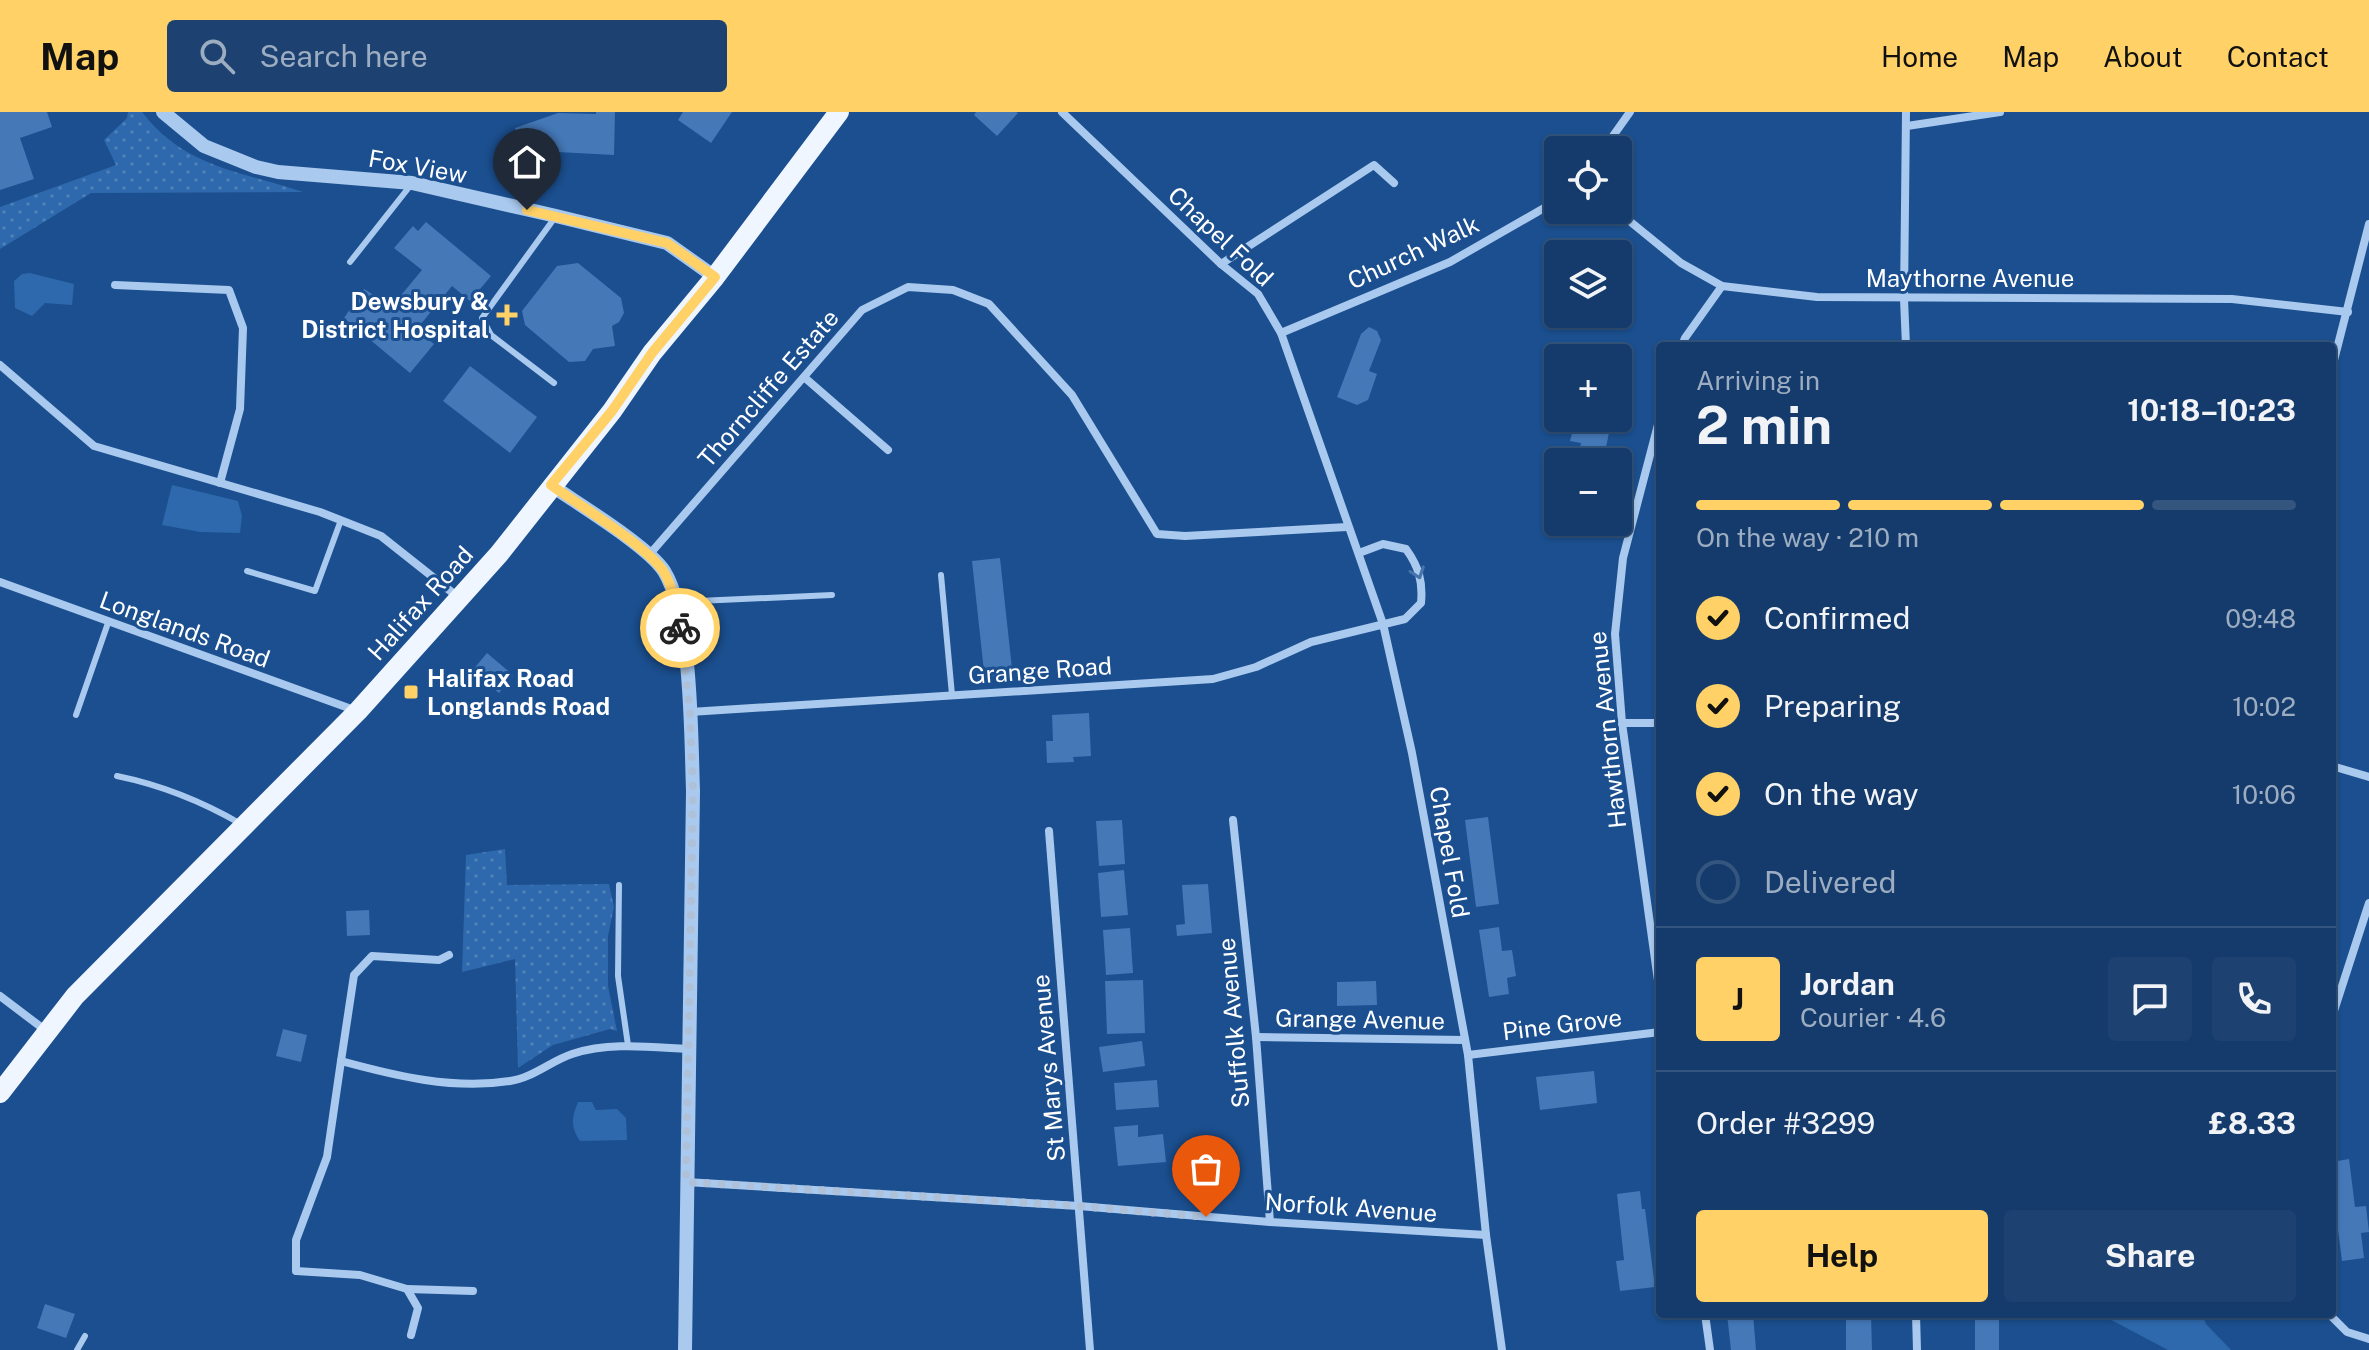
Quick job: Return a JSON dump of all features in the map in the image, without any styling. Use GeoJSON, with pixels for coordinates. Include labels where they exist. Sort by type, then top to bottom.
{"type":"FeatureCollection","features":[{"type":"Feature","properties":{"kind":"main road","name":"Halifax Road"},"geometry":{"type":"LineString","coordinates":[[0,1093],[75,996],[358,711],[499,554],[839,112]]}},
{"type":"Feature","properties":{"kind":"street","name":"Fox View"},"geometry":{"type":"LineString","coordinates":[[163,112],[204,146],[256,167],[278,172],[412,183],[556,216],[667,243],[715,277]]}},
{"type":"Feature","properties":{"kind":"street","name":"Chapel Fold"},"geometry":{"type":"LineString","coordinates":[[1062,112],[1221,264],[1258,294],[1281,333],[1383,624],[1412,753],[1468,1055],[1486,1235],[1502,1350]]}},
{"type":"Feature","properties":{"kind":"street"},"geometry":{"type":"LineString","coordinates":[[1613,136],[1630,112]]}},
{"type":"Feature","properties":{"kind":"street"},"geometry":{"type":"LineString","coordinates":[[1906,112],[1906,342]]}},
{"type":"Feature","properties":{"kind":"street"},"geometry":{"type":"LineString","coordinates":[[1907,126],[2000,112]]}},
{"type":"Feature","properties":{"kind":"street"},"geometry":{"type":"LineString","coordinates":[[1221,264],[1374,165],[1394,183]]}},
{"type":"Feature","properties":{"kind":"street","name":"Church Walk"},"geometry":{"type":"LineString","coordinates":[[1281,333],[1450,262],[1544,208]]}},
{"type":"Feature","properties":{"kind":"street","name":"Maythorne Avenue"},"geometry":{"type":"LineString","coordinates":[[1632,223],[1681,263],[1722,286],[1817,297],[2232,299],[2348,312]]}},
{"type":"Feature","properties":{"kind":"street"},"geometry":{"type":"LineString","coordinates":[[2336,354],[2369,224]]}},
{"type":"Feature","properties":{"kind":"street"},"geometry":{"type":"LineString","coordinates":[[115,285],[229,290],[243,328],[240,409],[220,483]]}},
{"type":"Feature","properties":{"kind":"street"},"geometry":{"type":"LineString","coordinates":[[1684,342],[1722,286]]}},
{"type":"Feature","properties":{"kind":"street","name":"Thorncliffe Estate"},"geometry":{"type":"LineString","coordinates":[[649,555],[862,310],[908,287],[953,290],[989,304],[1072,395],[1157,534],[1185,536],[1347,527]]}},
{"type":"Feature","properties":{"kind":"street"},"geometry":{"type":"LineString","coordinates":[[0,365],[94,446],[341,520],[381,536],[459,598]]}},
{"type":"Feature","properties":{"kind":"street"},"geometry":{"type":"LineString","coordinates":[[804,377],[888,450]]}},
{"type":"Feature","properties":{"kind":"street","name":"Hawthorn Avenue"},"geometry":{"type":"LineString","coordinates":[[1656,432],[1623,558],[1615,634],[1622,723],[1656,966]]}},
{"type":"Feature","properties":{"kind":"street"},"geometry":{"type":"LineString","coordinates":[[551,485],[649,555],[664,572],[676,602],[690,712],[693,791],[685,1350]]}},
{"type":"Feature","properties":{"kind":"street"},"geometry":{"type":"LineString","coordinates":[[1359,553],[1383,544],[1406,549],[1415,562],[1422,584],[1421,603],[1405,619],[1383,624]]}},
{"type":"Feature","properties":{"kind":"street","name":"Longlands Road"},"geometry":{"type":"LineString","coordinates":[[0,582],[358,711]]}},
{"type":"Feature","properties":{"kind":"street","name":"Grange Road"},"geometry":{"type":"LineString","coordinates":[[690,712],[1213,679],[1256,667],[1311,642],[1383,624]]}},
{"type":"Feature","properties":{"kind":"street"},"geometry":{"type":"LineString","coordinates":[[1622,723],[1656,723]]}},
{"type":"Feature","properties":{"kind":"street"},"geometry":{"type":"LineString","coordinates":[[2336,767],[2369,777]]}},
{"type":"Feature","properties":{"kind":"street","name":"Suffolk Avenue"},"geometry":{"type":"LineString","coordinates":[[1233,820],[1256,1037],[1270,1222]]}},
{"type":"Feature","properties":{"kind":"street","name":"St Marys Avenue"},"geometry":{"type":"LineString","coordinates":[[1049,831],[1090,1350]]}},
{"type":"Feature","properties":{"kind":"street"},"geometry":{"type":"LineString","coordinates":[[2336,1005],[2369,903]]}},
{"type":"Feature","properties":{"kind":"street"},"geometry":{"type":"LineString","coordinates":[[449,955],[439,960],[372,956],[354,975],[327,1157],[296,1240],[296,1271],[360,1275],[407,1289],[473,1291]]}},
{"type":"Feature","properties":{"kind":"street"},"geometry":{"type":"LineString","coordinates":[[0,996],[46,1031]]}},
{"type":"Feature","properties":{"kind":"street","name":"Pine Grove"},"geometry":{"type":"LineString","coordinates":[[1468,1055],[1656,1032]]}},
{"type":"Feature","properties":{"kind":"street","name":"Grange Avenue"},"geometry":{"type":"LineString","coordinates":[[1256,1037],[1465,1040]]}},
{"type":"Feature","properties":{"kind":"street"},"geometry":{"type":"LineString","coordinates":[[341,1061],[396,1076],[476,1085],[515,1081],[572,1054],[628,1045],[687,1049]]}},
{"type":"Feature","properties":{"kind":"street","name":"Norfolk Avenue"},"geometry":{"type":"LineString","coordinates":[[686,1182],[1486,1235]]}},
{"type":"Feature","properties":{"kind":"street"},"geometry":{"type":"LineString","coordinates":[[407,1289],[418,1308],[411,1335]]}},
{"type":"Feature","properties":{"kind":"street"},"geometry":{"type":"LineString","coordinates":[[1706,1318],[1710,1350]]}},
{"type":"Feature","properties":{"kind":"street"},"geometry":{"type":"LineString","coordinates":[[1916,1318],[1917,1350]]}},
{"type":"Feature","properties":{"kind":"street"},"geometry":{"type":"LineString","coordinates":[[2333,1318],[2347,1332],[2369,1339]]}},
{"type":"Feature","properties":{"kind":"lane"},"geometry":{"type":"LineString","coordinates":[[350,262],[412,183]]}},
{"type":"Feature","properties":{"kind":"lane"},"geometry":{"type":"LineString","coordinates":[[554,383],[491,335],[482,318],[556,216]]}},
{"type":"Feature","properties":{"kind":"lane"},"geometry":{"type":"LineString","coordinates":[[247,571],[315,591],[341,520]]}},
{"type":"Feature","properties":{"kind":"lane"},"geometry":{"type":"LineString","coordinates":[[941,575],[952,695]]}},
{"type":"Feature","properties":{"kind":"lane"},"geometry":{"type":"LineString","coordinates":[[676,602],[832,595]]}},
{"type":"Feature","properties":{"kind":"lane"},"geometry":{"type":"LineString","coordinates":[[76,715],[108,623]]}},
{"type":"Feature","properties":{"kind":"lane"},"geometry":{"type":"LineString","coordinates":[[117,776],[146,782],[214,809],[244,826]]}},
{"type":"Feature","properties":{"kind":"lane"},"geometry":{"type":"LineString","coordinates":[[619,885],[618,976],[628,1045]]}},
{"type":"Feature","properties":{"kind":"lane"},"geometry":{"type":"LineString","coordinates":[[77,1350],[85,1336]]}},
{"type":"Feature","properties":{"kind":"shaded area"},"geometry":{"type":"Polygon","coordinates":[[[128,112],[142,112],[159,131],[195,156],[303,192],[91,193],[0,249],[0,207],[116,165],[104,140],[127,118],[128,112]]]}},
{"type":"Feature","properties":{"kind":"shaded area"},"geometry":{"type":"Polygon","coordinates":[[[30,273],[74,284],[72,305],[45,303],[32,316],[15,308],[14,281],[22,274],[30,273]]]}},
{"type":"Feature","properties":{"kind":"shaded area"},"geometry":{"type":"Polygon","coordinates":[[[172,485],[238,501],[242,516],[240,533],[200,532],[162,525],[172,485]]]}},
{"type":"Feature","properties":{"kind":"shaded area"},"geometry":{"type":"Polygon","coordinates":[[[505,849],[507,885],[609,884],[614,907],[608,936],[608,986],[617,1031],[610,1029],[553,1045],[518,1068],[515,959],[462,972],[466,855],[505,849]]]}},
{"type":"Feature","properties":{"kind":"shaded area"},"geometry":{"type":"Polygon","coordinates":[[[578,1102],[592,1102],[596,1110],[617,1109],[626,1118],[627,1140],[580,1141],[573,1123],[578,1102]]]}},
{"type":"Feature","properties":{"kind":"shaded area"},"geometry":{"type":"Polygon","coordinates":[[[2108,1318],[2204,1318],[2231,1350],[2168,1350],[2108,1318]]]}},
{"type":"Feature","properties":{"kind":"building"},"geometry":{"type":"Polygon","coordinates":[[[0,112],[47,112],[52,127],[20,138],[34,179],[0,190],[0,112]]]}},
{"type":"Feature","properties":{"kind":"building"},"geometry":{"type":"Polygon","coordinates":[[[615,112],[614,155],[557,152],[529,164],[515,128],[558,113],[615,112]]]}},
{"type":"Feature","properties":{"kind":"building"},"geometry":{"type":"Polygon","coordinates":[[[683,112],[732,112],[711,143],[678,120],[683,112]]]}},
{"type":"Feature","properties":{"kind":"building"},"geometry":{"type":"Polygon","coordinates":[[[976,112],[1018,113],[997,136],[974,115],[976,112]]]}},
{"type":"Feature","properties":{"kind":"building"},"geometry":{"type":"Polygon","coordinates":[[[426,222],[491,276],[470,301],[452,286],[416,330],[434,344],[410,373],[344,318],[364,289],[392,306],[422,270],[394,248],[413,226],[418,231],[426,222]]]}},
{"type":"Feature","properties":{"kind":"building"},"geometry":{"type":"Polygon","coordinates":[[[578,263],[621,298],[624,313],[619,322],[612,326],[615,346],[593,349],[585,361],[569,362],[525,325],[522,311],[557,266],[578,263]]]}},
{"type":"Feature","properties":{"kind":"building"},"geometry":{"type":"Polygon","coordinates":[[[1369,327],[1377,331],[1381,340],[1369,371],[1377,374],[1368,400],[1357,405],[1337,397],[1361,334],[1369,327]]]}},
{"type":"Feature","properties":{"kind":"building"},"geometry":{"type":"Polygon","coordinates":[[[470,366],[537,417],[510,453],[443,401],[470,366]]]}},
{"type":"Feature","properties":{"kind":"building"},"geometry":{"type":"Polygon","coordinates":[[[1572,432],[1609,432],[1606,448],[1580,448],[1581,443],[1570,441],[1572,432]]]}},
{"type":"Feature","properties":{"kind":"building"},"geometry":{"type":"Polygon","coordinates":[[[1000,558],[1013,678],[985,681],[972,561],[1000,558]]]}},
{"type":"Feature","properties":{"kind":"building"},"geometry":{"type":"Polygon","coordinates":[[[487,653],[513,675],[499,693],[472,671],[487,653]]]}},
{"type":"Feature","properties":{"kind":"building"},"geometry":{"type":"Polygon","coordinates":[[[1089,713],[1091,756],[1073,757],[1074,762],[1047,763],[1046,741],[1053,741],[1052,715],[1089,713]]]}},
{"type":"Feature","properties":{"kind":"building"},"geometry":{"type":"Polygon","coordinates":[[[1488,817],[1499,904],[1476,907],[1465,820],[1488,817]]]}},
{"type":"Feature","properties":{"kind":"building"},"geometry":{"type":"Polygon","coordinates":[[[1122,820],[1125,864],[1099,866],[1096,821],[1122,820]]]}},
{"type":"Feature","properties":{"kind":"building"},"geometry":{"type":"Polygon","coordinates":[[[1124,870],[1128,915],[1101,917],[1098,873],[1124,870]]]}},
{"type":"Feature","properties":{"kind":"building"},"geometry":{"type":"Polygon","coordinates":[[[1208,884],[1212,933],[1177,936],[1176,925],[1185,924],[1182,885],[1208,884]]]}},
{"type":"Feature","properties":{"kind":"building"},"geometry":{"type":"Polygon","coordinates":[[[369,910],[370,935],[347,936],[346,911],[369,910]]]}},
{"type":"Feature","properties":{"kind":"building"},"geometry":{"type":"Polygon","coordinates":[[[1499,927],[1502,951],[1512,950],[1516,976],[1507,978],[1509,994],[1489,997],[1479,930],[1499,927]]]}},
{"type":"Feature","properties":{"kind":"building"},"geometry":{"type":"Polygon","coordinates":[[[1130,928],[1133,973],[1106,975],[1103,930],[1130,928]]]}},
{"type":"Feature","properties":{"kind":"building"},"geometry":{"type":"Polygon","coordinates":[[[1143,980],[1145,1033],[1107,1034],[1105,981],[1143,980]]]}},
{"type":"Feature","properties":{"kind":"building"},"geometry":{"type":"Polygon","coordinates":[[[1376,981],[1377,1005],[1337,1006],[1337,982],[1376,981]]]}},
{"type":"Feature","properties":{"kind":"building"},"geometry":{"type":"Polygon","coordinates":[[[283,1029],[307,1035],[301,1062],[276,1056],[283,1029]]]}},
{"type":"Feature","properties":{"kind":"building"},"geometry":{"type":"Polygon","coordinates":[[[1142,1041],[1145,1066],[1103,1072],[1099,1047],[1142,1041]]]}},
{"type":"Feature","properties":{"kind":"building"},"geometry":{"type":"Polygon","coordinates":[[[1594,1071],[1597,1103],[1540,1110],[1536,1077],[1594,1071]]]}},
{"type":"Feature","properties":{"kind":"building"},"geometry":{"type":"Polygon","coordinates":[[[1157,1080],[1159,1107],[1116,1110],[1114,1083],[1157,1080]]]}},
{"type":"Feature","properties":{"kind":"building"},"geometry":{"type":"Polygon","coordinates":[[[1138,1125],[1138,1137],[1163,1134],[1166,1162],[1118,1166],[1114,1127],[1138,1125]]]}},
{"type":"Feature","properties":{"kind":"building"},"geometry":{"type":"Polygon","coordinates":[[[2349,1159],[2355,1207],[2366,1206],[2369,1232],[2361,1233],[2364,1258],[2342,1261],[2336,1214],[2336,1161],[2349,1159]]]}},
{"type":"Feature","properties":{"kind":"building"},"geometry":{"type":"Polygon","coordinates":[[[1640,1191],[1655,1287],[1620,1291],[1616,1261],[1624,1260],[1617,1194],[1640,1191]]]}},
{"type":"Feature","properties":{"kind":"building"},"geometry":{"type":"Polygon","coordinates":[[[45,1304],[75,1314],[66,1338],[37,1328],[45,1304]]]}},
{"type":"Feature","properties":{"kind":"building"},"geometry":{"type":"Polygon","coordinates":[[[1727,1318],[1753,1318],[1756,1350],[1731,1350],[1727,1318]]]}},
{"type":"Feature","properties":{"kind":"building"},"geometry":{"type":"Polygon","coordinates":[[[1846,1318],[1871,1318],[1872,1350],[1846,1350],[1846,1318]]]}},
{"type":"Feature","properties":{"kind":"building"},"geometry":{"type":"Polygon","coordinates":[[[1975,1318],[1999,1318],[1999,1350],[1975,1350],[1975,1318]]]}},
{"type":"Feature","properties":{"kind":"way so far"},"geometry":{"type":"LineString","coordinates":[[680,628],[690,712],[693,791],[686,1182],[1079,1206],[1206,1217]]}},
{"type":"Feature","properties":{"kind":"place","name":"Dewsbury & District Hospital"},"geometry":{"type":"Point","coordinates":[507,315]}},
{"type":"Feature","properties":{"kind":"place","name":"Halifax Road Longlands Road"},"geometry":{"type":"Point","coordinates":[411,692]}},
{"type":"Feature","properties":{"kind":"route"},"geometry":{"type":"LineString","coordinates":[[527,210],[667,243],[715,277],[652,353],[612,411],[551,485],[649,555],[664,572],[676,602],[680,628]]}}]}
